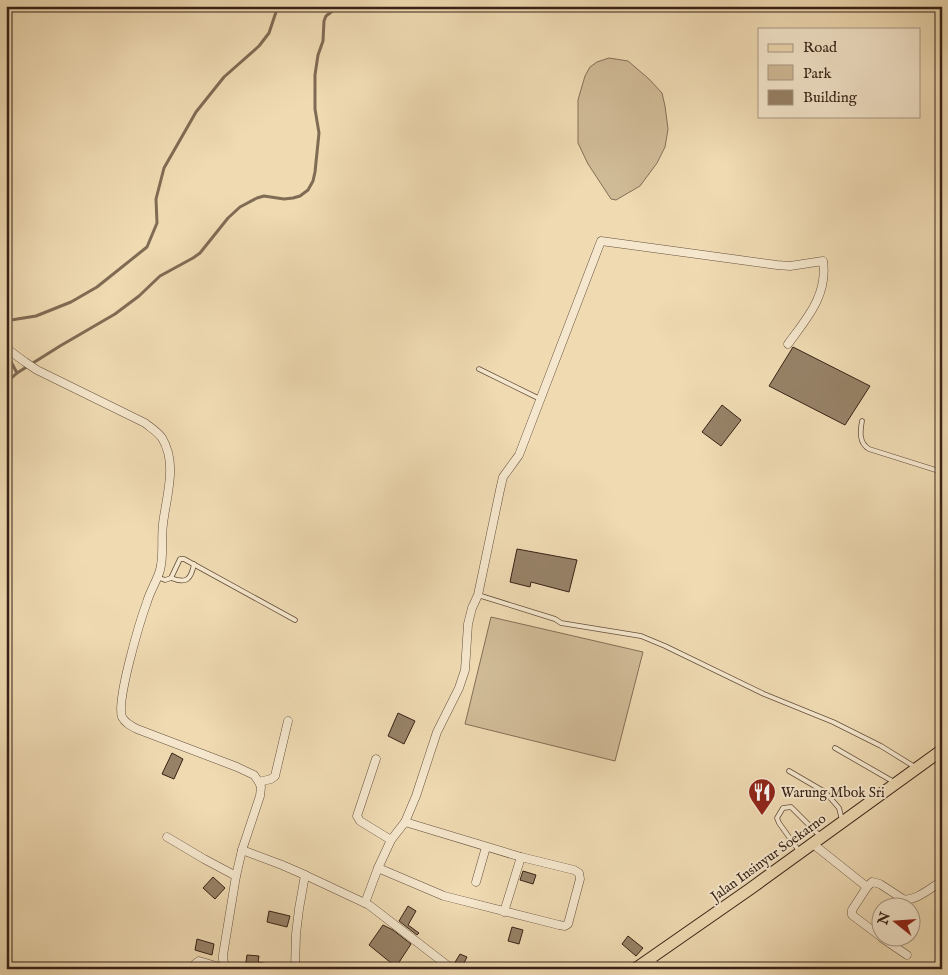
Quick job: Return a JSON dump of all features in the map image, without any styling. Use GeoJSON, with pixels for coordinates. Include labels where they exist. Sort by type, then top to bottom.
{"type":"FeatureCollection","features":[{"type":"Feature","properties":{"kind":"main road","name":"Jalan Insinyur Soekarno"},"geometry":{"type":"LineString","coordinates":[[635,969],[942,750]]}},
{"type":"Feature","properties":{"kind":"street"},"geometry":{"type":"LineString","coordinates":[[365,903],[391,840],[405,822],[416,796],[436,732],[459,688],[465,670],[468,624],[478,595],[503,477],[520,455],[601,241],[777,265],[790,266],[822,261],[824,278],[819,296],[809,315],[788,344]]}},
{"type":"Feature","properties":{"kind":"street"},"geometry":{"type":"LineString","coordinates":[[6,348],[37,370],[145,423],[163,439],[170,461],[170,473],[163,523],[162,560],[157,578],[146,602],[135,641],[123,689],[121,708],[122,716],[129,725],[237,767],[254,775],[259,782],[261,787],[260,796],[242,850],[236,876],[223,955],[227,969]]}},
{"type":"Feature","properties":{"kind":"street"},"geometry":{"type":"LineString","coordinates":[[259,782],[275,776],[288,721]]}},
{"type":"Feature","properties":{"kind":"street"},"geometry":{"type":"LineString","coordinates":[[376,759],[357,816],[360,821],[391,840]]}},
{"type":"Feature","properties":{"kind":"street"},"geometry":{"type":"LineString","coordinates":[[378,868],[444,896],[559,925],[565,926],[568,924],[580,879],[579,873],[405,822]]}},
{"type":"Feature","properties":{"kind":"street"},"geometry":{"type":"LineString","coordinates":[[167,836],[236,876]]}},
{"type":"Feature","properties":{"kind":"street"},"geometry":{"type":"LineString","coordinates":[[817,841],[867,887]]}},
{"type":"Feature","properties":{"kind":"street"},"geometry":{"type":"LineString","coordinates":[[476,882],[486,846]]}},
{"type":"Feature","properties":{"kind":"street"},"geometry":{"type":"LineString","coordinates":[[242,850],[282,865],[365,903],[450,968]]}},
{"type":"Feature","properties":{"kind":"street"},"geometry":{"type":"LineString","coordinates":[[504,912],[521,857]]}},
{"type":"Feature","properties":{"kind":"street"},"geometry":{"type":"LineString","coordinates":[[295,969],[296,934],[305,875]]}},
{"type":"Feature","properties":{"kind":"street"},"geometry":{"type":"LineString","coordinates":[[870,929],[852,915],[852,910],[872,882],[880,884],[903,900],[910,900],[942,881]]}},
{"type":"Feature","properties":{"kind":"street"},"geometry":{"type":"LineString","coordinates":[[897,948],[907,955]]}},
{"type":"Feature","properties":{"kind":"street"},"geometry":{"type":"LineString","coordinates":[[648,960],[659,969]]}},
{"type":"Feature","properties":{"kind":"street"},"geometry":{"type":"LineString","coordinates":[[193,969],[199,961],[227,969]]}},
{"type":"Feature","properties":{"kind":"lane"},"geometry":{"type":"LineString","coordinates":[[479,369],[540,399]]}},
{"type":"Feature","properties":{"kind":"lane"},"geometry":{"type":"LineString","coordinates":[[862,421],[860,433],[865,446],[878,452],[942,472]]}},
{"type":"Feature","properties":{"kind":"lane"},"geometry":{"type":"LineString","coordinates":[[170,578],[180,560],[184,559],[295,620]]}},
{"type":"Feature","properties":{"kind":"lane"},"geometry":{"type":"LineString","coordinates":[[157,578],[183,581],[192,574],[194,564]]}},
{"type":"Feature","properties":{"kind":"lane"},"geometry":{"type":"LineString","coordinates":[[478,595],[555,619],[561,623],[640,636],[666,646],[764,694],[833,722],[881,746],[917,768]]}},
{"type":"Feature","properties":{"kind":"lane"},"geometry":{"type":"LineString","coordinates":[[835,748],[896,784]]}},
{"type":"Feature","properties":{"kind":"lane"},"geometry":{"type":"LineString","coordinates":[[789,771],[825,792],[839,808],[843,822]]}},
{"type":"Feature","properties":{"kind":"lane"},"geometry":{"type":"LineString","coordinates":[[800,853],[777,818],[783,808],[792,807],[817,841]]}},
{"type":"Feature","properties":{"kind":"green space"},"geometry":{"type":"Polygon","coordinates":[[[609,58],[628,61],[662,93],[668,129],[665,147],[657,163],[640,186],[616,200],[611,199],[588,164],[578,143],[578,100],[585,76],[590,67],[597,62],[609,58]]]}},
{"type":"Feature","properties":{"kind":"green space"},"geometry":{"type":"Polygon","coordinates":[[[491,617],[643,652],[615,761],[465,724],[491,617]]]}},
{"type":"Feature","properties":{"kind":"building"},"geometry":{"type":"Polygon","coordinates":[[[793,347],[870,386],[845,425],[769,386],[793,347]]]}},
{"type":"Feature","properties":{"kind":"building"},"geometry":{"type":"Polygon","coordinates":[[[722,405],[741,420],[721,446],[702,432],[722,405]]]}},
{"type":"Feature","properties":{"kind":"building"},"geometry":{"type":"Polygon","coordinates":[[[517,549],[577,560],[569,592],[531,582],[530,587],[510,582],[517,549]]]}},
{"type":"Feature","properties":{"kind":"building"},"geometry":{"type":"Polygon","coordinates":[[[398,713],[415,721],[404,744],[388,736],[398,713]]]}},
{"type":"Feature","properties":{"kind":"building"},"geometry":{"type":"Polygon","coordinates":[[[172,753],[183,759],[174,779],[162,774],[172,753]]]}},
{"type":"Feature","properties":{"kind":"building"},"geometry":{"type":"Polygon","coordinates":[[[523,871],[536,875],[533,884],[520,880],[523,871]]]}},
{"type":"Feature","properties":{"kind":"building"},"geometry":{"type":"Polygon","coordinates":[[[213,877],[225,888],[215,899],[203,888],[213,877]]]}},
{"type":"Feature","properties":{"kind":"building"},"geometry":{"type":"Polygon","coordinates":[[[408,906],[416,911],[408,925],[419,933],[417,935],[399,921],[408,906]]]}},
{"type":"Feature","properties":{"kind":"building"},"geometry":{"type":"Polygon","coordinates":[[[269,911],[290,916],[287,927],[267,922],[269,911]]]}},
{"type":"Feature","properties":{"kind":"building"},"geometry":{"type":"Polygon","coordinates":[[[383,925],[411,944],[396,967],[369,945],[383,925]]]}},
{"type":"Feature","properties":{"kind":"building"},"geometry":{"type":"Polygon","coordinates":[[[512,927],[523,930],[519,944],[508,941],[512,927]]]}},
{"type":"Feature","properties":{"kind":"building"},"geometry":{"type":"Polygon","coordinates":[[[628,936],[643,948],[636,956],[622,944],[628,936]]]}},
{"type":"Feature","properties":{"kind":"building"},"geometry":{"type":"Polygon","coordinates":[[[197,939],[214,944],[212,955],[195,950],[197,939]]]}},
{"type":"Feature","properties":{"kind":"building"},"geometry":{"type":"Polygon","coordinates":[[[460,954],[467,957],[461,969],[458,969],[454,964],[460,954]]]}},
{"type":"Feature","properties":{"kind":"building"},"geometry":{"type":"Polygon","coordinates":[[[247,955],[259,956],[258,962],[274,965],[274,969],[245,969],[247,955]]]}},
{"type":"Feature","properties":{"kind":"waterway"},"geometry":{"type":"LineString","coordinates":[[6,323],[11,320],[36,316],[71,302],[97,287],[147,247],[157,223],[156,199],[164,168],[196,112],[224,77],[259,46],[269,33],[278,6]]}},
{"type":"Feature","properties":{"kind":"waterway"},"geometry":{"type":"LineString","coordinates":[[6,383],[17,373],[115,314],[139,296],[160,276],[200,253],[228,218],[240,207],[264,196],[284,199],[293,198],[300,196],[308,190],[315,172],[319,133],[315,109],[315,75],[318,55],[323,41],[326,16],[339,6]]}},
{"type":"Feature","properties":{"kind":"waterway"},"geometry":{"type":"LineString","coordinates":[[6,356],[17,373]]}},
{"type":"Feature","properties":{"kind":"place","name":"Warung Mbok Sri"},"geometry":{"type":"Point","coordinates":[762,816]}}]}
